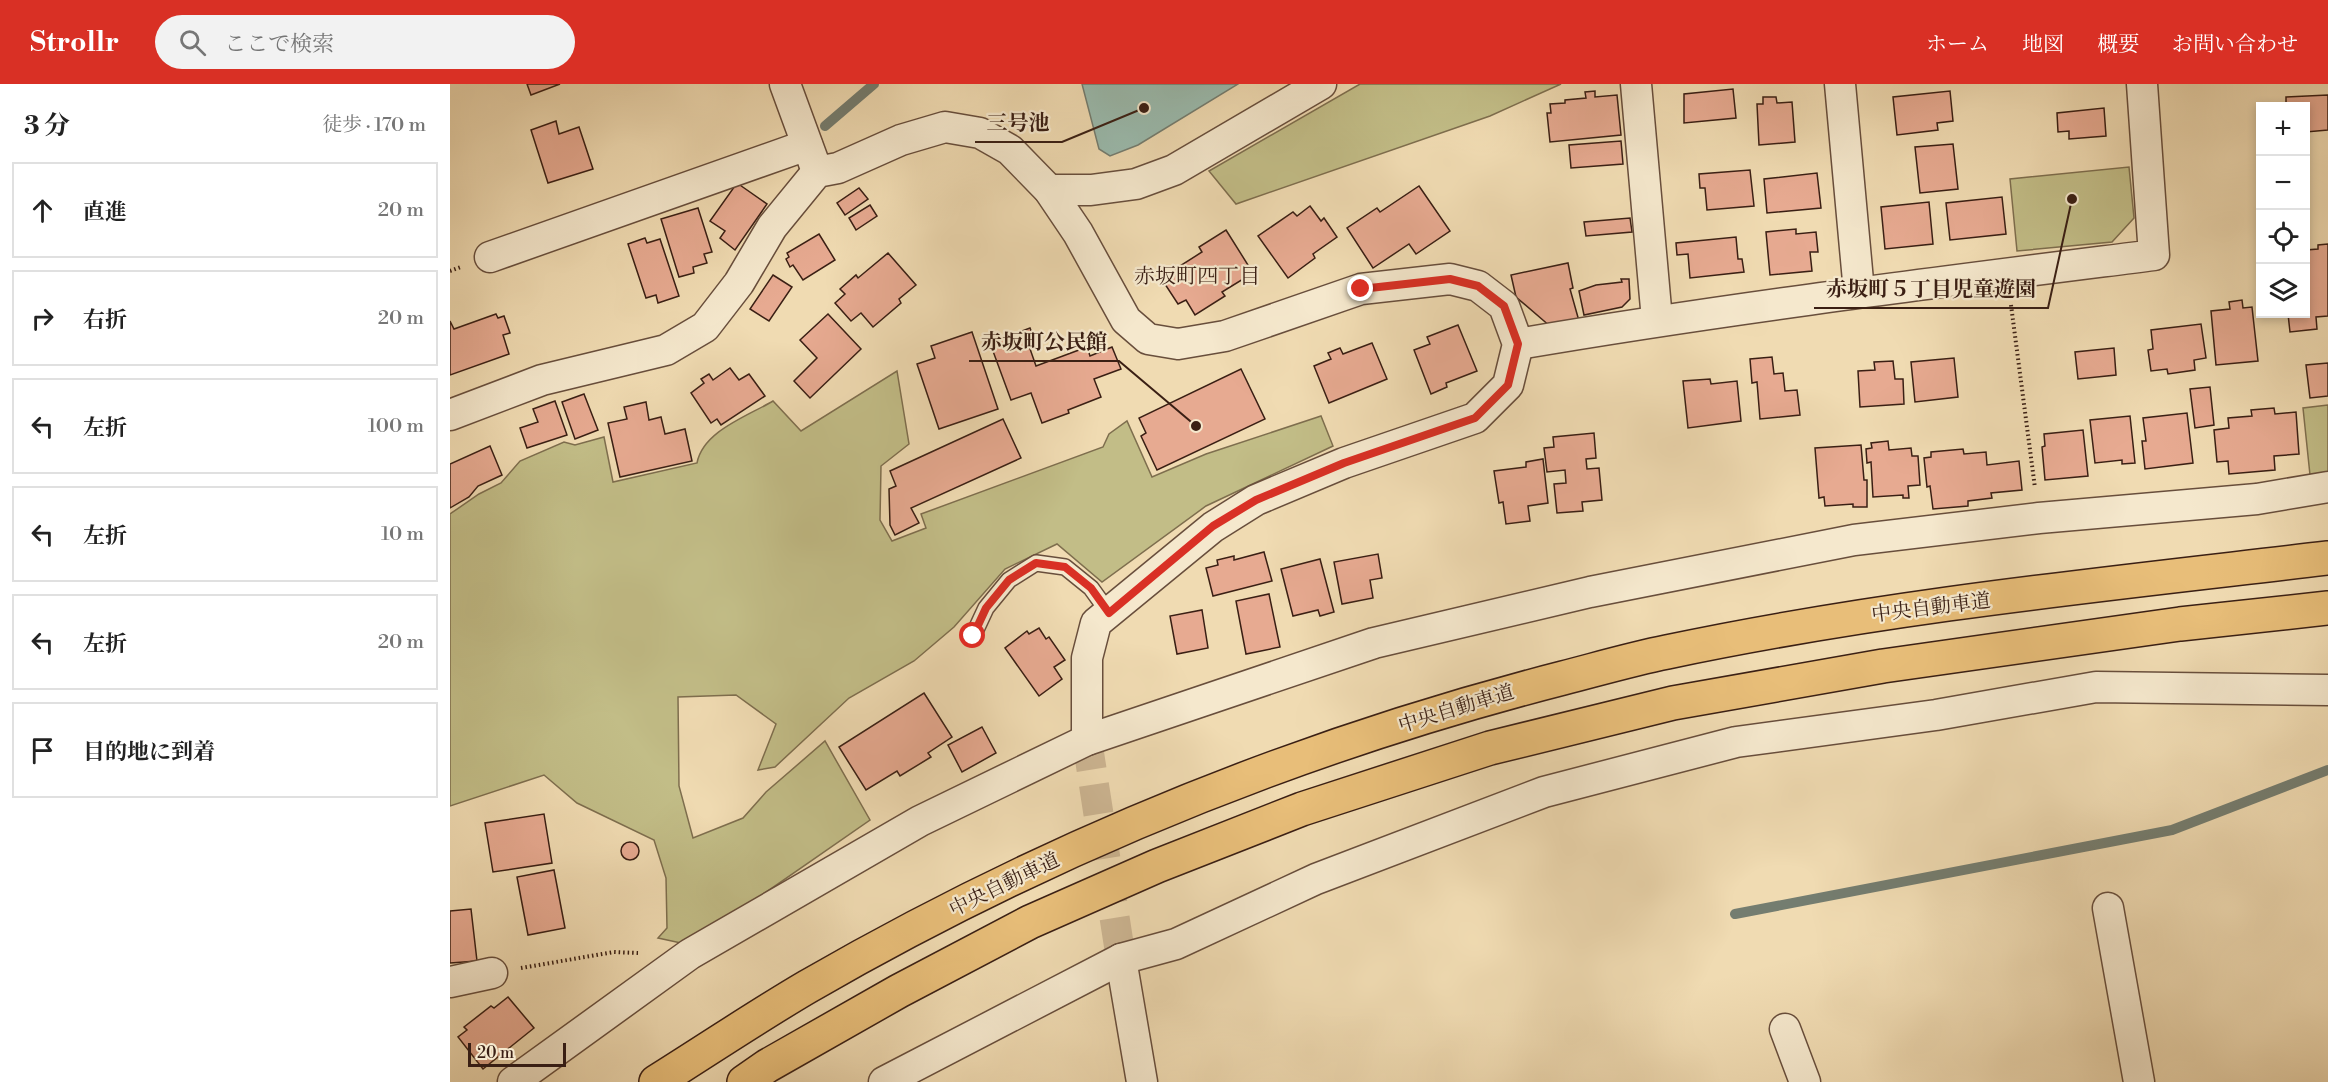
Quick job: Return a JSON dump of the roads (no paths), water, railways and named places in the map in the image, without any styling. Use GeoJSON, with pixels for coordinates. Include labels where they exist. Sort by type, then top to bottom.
{"type":"FeatureCollection","features":[{"type":"Feature","properties":{"kind":"highway","name":"中央自動車道"},"geometry":{"type":"LineString","coordinates":[[656,1082],[805,988],[920,925],[1036,867],[1152,814],[1286,762],[1475,700],[1664,652],[1873,614],[2328,558]]}},
{"type":"Feature","properties":{"kind":"highway"},"geometry":{"type":"LineString","coordinates":[[744,1082],[767,1066],[899,992],[1051,913],[1157,866],[1302,809],[1490,748],[1673,703],[1883,666],[2180,624],[2328,608]]}},
{"type":"Feature","properties":{"kind":"street"},"geometry":{"type":"LineString","coordinates":[[785,84],[812,158]]}},
{"type":"Feature","properties":{"kind":"street"},"geometry":{"type":"LineString","coordinates":[[1049,190],[1091,190],[1136,184],[1174,170],[1321,84]]}},
{"type":"Feature","properties":{"kind":"street"},"geometry":{"type":"LineString","coordinates":[[1636,84],[1657,320]]}},
{"type":"Feature","properties":{"kind":"street"},"geometry":{"type":"LineString","coordinates":[[1840,84],[1859,292]]}},
{"type":"Feature","properties":{"kind":"street"},"geometry":{"type":"LineString","coordinates":[[1518,344],[1657,320],[2154,255],[2142,84]]}},
{"type":"Feature","properties":{"kind":"street"},"geometry":{"type":"LineString","coordinates":[[490,257],[812,158],[838,168],[901,140],[945,127],[980,134],[1010,150],[1049,190],[1078,233],[1126,320],[1148,339],[1178,344],[1225,336],[1361,289],[1450,279],[1478,286],[1504,306],[1518,344],[1508,385],[1475,418],[1344,463],[1256,500],[1213,526],[1096,623],[1087,658],[1087,740]]}},
{"type":"Feature","properties":{"kind":"street"},"geometry":{"type":"LineString","coordinates":[[450,415],[542,380],[666,350],[705,327],[739,283],[812,158]]}},
{"type":"Feature","properties":{"kind":"street"},"geometry":{"type":"LineString","coordinates":[[513,1082],[690,954],[920,821],[1087,740],[1374,643],[1613,588],[1854,540],[2038,518],[2257,499],[2328,487]]}},
{"type":"Feature","properties":{"kind":"street"},"geometry":{"type":"LineString","coordinates":[[884,1082],[1121,959],[1176,944],[1317,879],[1544,792],[1736,742],[1936,715],[2096,687],[2328,690]]}},
{"type":"Feature","properties":{"kind":"street"},"geometry":{"type":"LineString","coordinates":[[2108,908],[2139,1082]]}},
{"type":"Feature","properties":{"kind":"street"},"geometry":{"type":"LineString","coordinates":[[1121,959],[1142,1082]]}},
{"type":"Feature","properties":{"kind":"street"},"geometry":{"type":"LineString","coordinates":[[450,982],[492,974]]}},
{"type":"Feature","properties":{"kind":"street"},"geometry":{"type":"LineString","coordinates":[[1785,1029],[1804,1082]]}},
{"type":"Feature","properties":{"kind":"lane"},"geometry":{"type":"LineString","coordinates":[[973,636],[986,608],[1009,580],[1036,563],[1065,567],[1091,588],[1109,613]]}},
{"type":"Feature","properties":{"kind":"waterway"},"geometry":{"type":"LineString","coordinates":[[825,126],[874,84]]}},
{"type":"Feature","properties":{"kind":"waterway"},"geometry":{"type":"LineString","coordinates":[[1735,914],[2172,830],[2328,770]]}},
{"type":"Feature","properties":{"kind":"tunnel"},"geometry":{"type":"LineString","coordinates":[[1087,740],[1121,959]]}},
{"type":"Feature","properties":{"kind":"place","name":"三号池"},"geometry":{"type":"Point","coordinates":[1144,108]}},
{"type":"Feature","properties":{"kind":"place","name":"赤坂町５丁目児童遊園"},"geometry":{"type":"Point","coordinates":[2072,199]}},
{"type":"Feature","properties":{"kind":"place","name":"赤坂町公民館"},"geometry":{"type":"Point","coordinates":[1196,426]}},
{"type":"Feature","properties":{"kind":"district","name":"赤坂町四丁目"},"geometry":{"type":"Point","coordinates":[1197,276]}}]}
